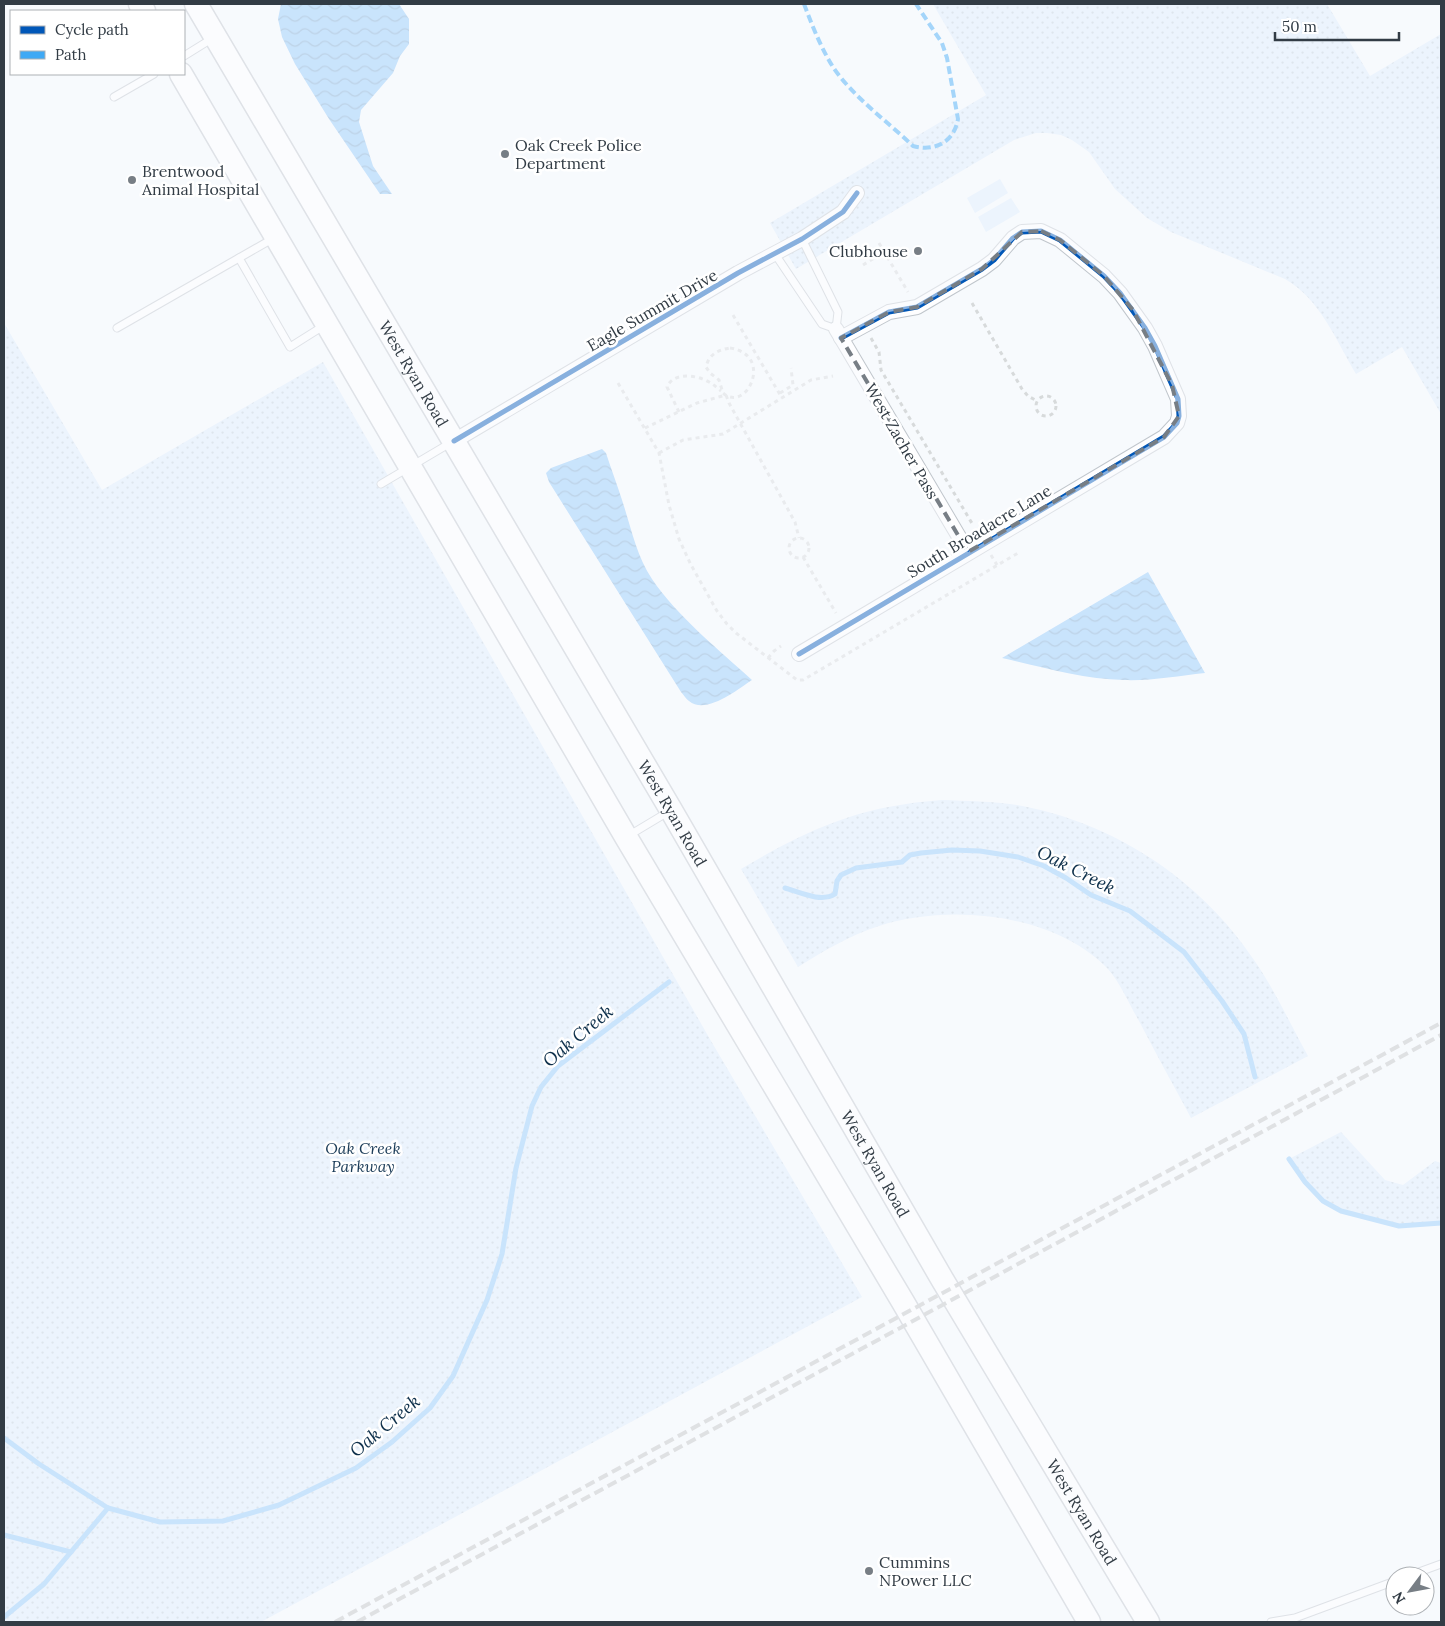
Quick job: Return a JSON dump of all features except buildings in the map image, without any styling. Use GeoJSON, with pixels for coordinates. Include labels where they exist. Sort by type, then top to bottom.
{"type":"FeatureCollection","features":[{"type":"Feature","properties":{"kind":"main road","name":"West Ryan Road"},"geometry":{"type":"LineString","coordinates":[[196,4],[671,810],[942,1279],[1148,1622]]}},
{"type":"Feature","properties":{"kind":"main road"},"geometry":{"type":"LineString","coordinates":[[182,75],[626,838],[903,1302],[1090,1622]]}},
{"type":"Feature","properties":{"kind":"street","name":"Eagle Summit Drive"},"geometry":{"type":"LineString","coordinates":[[454,441],[730,278],[802,239],[843,212],[857,193]]}},
{"type":"Feature","properties":{"kind":"street","name":"South Broadacre Lane"},"geometry":{"type":"LineString","coordinates":[[799,654],[1164,437],[1177,423],[1179,416],[1178,399],[1155,346],[1133,310],[1104,276],[1060,240],[1041,231],[1022,232],[1013,238],[994,260],[975,274],[917,307],[889,312],[839,334]]}},
{"type":"Feature","properties":{"kind":"street","name":"West Zacher Pass"},"geometry":{"type":"LineString","coordinates":[[839,334],[968,552]]}},
{"type":"Feature","properties":{"kind":"lane"},"geometry":{"type":"LineString","coordinates":[[185,55],[215,37]]}},
{"type":"Feature","properties":{"kind":"lane"},"geometry":{"type":"LineString","coordinates":[[114,97],[152,75]]}},
{"type":"Feature","properties":{"kind":"lane"},"geometry":{"type":"LineString","coordinates":[[117,328],[277,237]]}},
{"type":"Feature","properties":{"kind":"lane","name":"West Zacher Pass"},"geometry":{"type":"LineString","coordinates":[[802,239],[838,312],[839,334]]}},
{"type":"Feature","properties":{"kind":"lane","name":"West Zacher Pass"},"geometry":{"type":"LineString","coordinates":[[775,254],[822,324],[839,334]]}},
{"type":"Feature","properties":{"kind":"lane"},"geometry":{"type":"LineString","coordinates":[[239,258],[290,347],[328,324]]}},
{"type":"Feature","properties":{"kind":"lane"},"geometry":{"type":"LineString","coordinates":[[381,484],[454,441]]}},
{"type":"Feature","properties":{"kind":"lane"},"geometry":{"type":"LineString","coordinates":[[626,838],[671,810]]}},
{"type":"Feature","properties":{"kind":"lane"},"geometry":{"type":"LineString","coordinates":[[1270,1622],[1295,1618],[1385,1585]]}},
{"type":"Feature","properties":{"kind":"path"},"geometry":{"type":"LineString","coordinates":[[879,243],[908,292]]}},
{"type":"Feature","properties":{"kind":"path"},"geometry":{"type":"LineString","coordinates":[[863,265],[884,252]]}},
{"type":"Feature","properties":{"kind":"path"},"geometry":{"type":"LineString","coordinates":[[972,303],[1022,389],[1028,396],[1038,401]]}},
{"type":"Feature","properties":{"kind":"path"},"geometry":{"type":"LineString","coordinates":[[734,315],[782,398]]}},
{"type":"Feature","properties":{"kind":"path"},"geometry":{"type":"LineString","coordinates":[[870,335],[879,352],[881,370],[973,525]]}},
{"type":"Feature","properties":{"kind":"path"},"geometry":{"type":"LineString","coordinates":[[645,428],[697,403],[725,394],[738,396],[750,388],[754,376],[750,359],[745,353],[730,348],[719,351],[711,356],[706,363],[707,370],[718,380],[725,394],[739,423],[795,522],[799,538]]}},
{"type":"Feature","properties":{"kind":"path"},"geometry":{"type":"LineString","coordinates":[[750,359],[757,355]]}},
{"type":"Feature","properties":{"kind":"path"},"geometry":{"type":"LineString","coordinates":[[780,393],[793,385],[791,368]]}},
{"type":"Feature","properties":{"kind":"path"},"geometry":{"type":"LineString","coordinates":[[708,381],[712,375]]}},
{"type":"Feature","properties":{"kind":"path"},"geometry":{"type":"LineString","coordinates":[[679,412],[667,387],[670,381],[680,376],[689,376],[708,381],[725,394]]}},
{"type":"Feature","properties":{"kind":"path"},"geometry":{"type":"LineString","coordinates":[[659,454],[682,440],[722,434],[811,380],[833,376]]}},
{"type":"Feature","properties":{"kind":"path"},"geometry":{"type":"LineString","coordinates":[[618,384],[659,454],[672,518],[683,550],[722,618],[736,633],[797,680],[802,680],[1018,553]]}},
{"type":"Feature","properties":{"kind":"path"},"geometry":{"type":"LineString","coordinates":[[787,389],[790,393]]}},
{"type":"Feature","properties":{"kind":"path"},"geometry":{"type":"LineString","coordinates":[[1044,396],[1051,397],[1057,405],[1055,411],[1050,416],[1041,415],[1037,410],[1038,401],[1044,396]]}},
{"type":"Feature","properties":{"kind":"path"},"geometry":{"type":"LineString","coordinates":[[799,538],[805,540],[808,545],[808,552],[804,557],[794,557],[788,549],[792,540],[799,538]]}},
{"type":"Feature","properties":{"kind":"path"},"geometry":{"type":"LineString","coordinates":[[990,553],[997,565]]}},
{"type":"Feature","properties":{"kind":"path"},"geometry":{"type":"LineString","coordinates":[[804,557],[836,613]]}},
{"type":"Feature","properties":{"kind":"path"},"geometry":{"type":"LineString","coordinates":[[962,578],[965,584]]}},
{"type":"Feature","properties":{"kind":"path"},"geometry":{"type":"LineString","coordinates":[[768,658],[781,646]]}},
{"type":"Feature","properties":{"kind":"highlighted area"},"geometry":{"type":"Polygon","coordinates":[[[1041,231],[1060,240],[1104,276],[1133,310],[1172,385],[1179,416],[1164,437],[968,552],[841,338],[889,312],[917,307],[982,269],[1022,232],[1041,231]]]}},
{"type":"Feature","properties":{"kind":"green space"},"geometry":{"type":"Polygon","coordinates":[[[933,4],[1327,4],[1370,76],[1441,34],[1441,414],[1402,347],[1356,374],[1318,309],[1297,287],[1285,279],[1171,232],[1147,218],[1115,189],[1089,152],[1061,135],[1036,133],[1014,140],[796,269],[770,223],[986,95],[933,4]]]}},
{"type":"Feature","properties":{"kind":"green space"},"geometry":{"type":"Polygon","coordinates":[[[1000,179],[1008,193],[975,213],[967,198],[1000,179]]]}},
{"type":"Feature","properties":{"kind":"green space"},"geometry":{"type":"Polygon","coordinates":[[[1011,198],[1020,212],[986,232],[978,217],[1011,198]]]}},
{"type":"Feature","properties":{"kind":"green space","name":"Oak Creek Parkway"},"geometry":{"type":"Polygon","coordinates":[[[4,323],[102,490],[323,362],[711,1041],[862,1297],[261,1622],[4,1622],[4,323]]]}},
{"type":"Feature","properties":{"kind":"green space"},"geometry":{"type":"Polygon","coordinates":[[[942,800],[980,801],[1017,805],[1053,813],[1087,825],[1120,840],[1151,859],[1181,880],[1208,904],[1232,931],[1269,983],[1308,1056],[1191,1118],[1125,994],[1108,969],[1086,950],[1060,935],[1031,925],[1000,918],[937,915],[907,919],[879,926],[858,934],[827,949],[798,967],[741,869],[790,842],[837,821],[886,808],[942,800]]]}},
{"type":"Feature","properties":{"kind":"green space"},"geometry":{"type":"Polygon","coordinates":[[[1341,1132],[1385,1180],[1403,1185],[1435,1161],[1441,1163],[1441,1223],[1399,1226],[1341,1211],[1323,1201],[1305,1182],[1289,1159],[1341,1132]]]}},
{"type":"Feature","properties":{"kind":"water"},"geometry":{"type":"Polygon","coordinates":[[[281,4],[399,4],[409,19],[409,44],[400,56],[393,73],[361,110],[359,122],[373,166],[392,194],[380,194],[329,119],[295,64],[282,37],[278,19],[281,4]]]}},
{"type":"Feature","properties":{"kind":"water"},"geometry":{"type":"Polygon","coordinates":[[[602,449],[606,453],[646,570],[662,593],[686,619],[752,680],[721,700],[704,705],[696,705],[681,692],[549,482],[546,473],[551,468],[602,449]]]}},
{"type":"Feature","properties":{"kind":"water"},"geometry":{"type":"Polygon","coordinates":[[[1148,572],[1205,673],[1144,680],[1108,679],[1063,672],[1002,658],[1148,572]]]}},
{"type":"Feature","properties":{"kind":"waterway","name":"Oak Creek"},"geometry":{"type":"LineString","coordinates":[[785,888],[810,896],[829,896],[835,894],[837,881],[841,875],[856,868],[902,862],[910,855],[952,850],[980,851],[1018,857],[1044,866],[1091,895],[1130,911],[1184,952],[1222,1001],[1244,1034],[1255,1077]]}},
{"type":"Feature","properties":{"kind":"waterway","name":"Oak Creek"},"geometry":{"type":"LineString","coordinates":[[4,1438],[39,1464],[108,1508],[160,1522],[223,1521],[279,1505],[356,1468],[392,1442],[430,1408],[453,1376],[487,1300],[502,1254],[516,1168],[532,1106],[541,1087],[558,1066],[669,982]]}},
{"type":"Feature","properties":{"kind":"waterway","name":"Oak Creek"},"geometry":{"type":"LineString","coordinates":[[1289,1159],[1305,1182],[1323,1201],[1341,1211],[1399,1226],[1441,1223]]}},
{"type":"Feature","properties":{"kind":"waterway"},"geometry":{"type":"LineString","coordinates":[[4,1617],[44,1584],[108,1508]]}},
{"type":"Feature","properties":{"kind":"waterway"},"geometry":{"type":"LineString","coordinates":[[4,1535],[71,1552]]}},
{"type":"Feature","properties":{"kind":"railway"},"geometry":{"type":"LineString","coordinates":[[335,1622],[1441,1023]]}},
{"type":"Feature","properties":{"kind":"railway"},"geometry":{"type":"LineString","coordinates":[[357,1622],[1441,1035]]}},
{"type":"Feature","properties":{"kind":"marked path"},"geometry":{"type":"LineString","coordinates":[[804,4],[825,52],[841,78],[860,99],[913,146],[929,148],[948,139],[956,127],[958,119],[947,58],[942,43],[916,4]]}},
{"type":"Feature","properties":{"kind":"cycle path"},"geometry":{"type":"LineString","coordinates":[[454,441],[738,273],[802,239],[843,212],[857,193]]}},
{"type":"Feature","properties":{"kind":"cycle path"},"geometry":{"type":"LineString","coordinates":[[799,654],[1164,437],[1177,423],[1179,416],[1178,399],[1155,346],[1145,328],[1120,293],[1104,276],[1060,240],[1041,231],[1022,232],[1013,238],[994,260],[982,269],[917,307],[889,312],[841,338]]}},
{"type":"Feature","properties":{"kind":"place","name":"Oak Creek Police Department"},"geometry":{"type":"Point","coordinates":[505,154]}},
{"type":"Feature","properties":{"kind":"place","name":"Brentwood Animal Hospital"},"geometry":{"type":"Point","coordinates":[132,180]}},
{"type":"Feature","properties":{"kind":"place","name":"Clubhouse"},"geometry":{"type":"Point","coordinates":[918,251]}},
{"type":"Feature","properties":{"kind":"place","name":"Cummins NPower LLC"},"geometry":{"type":"Point","coordinates":[869,1571]}}]}
